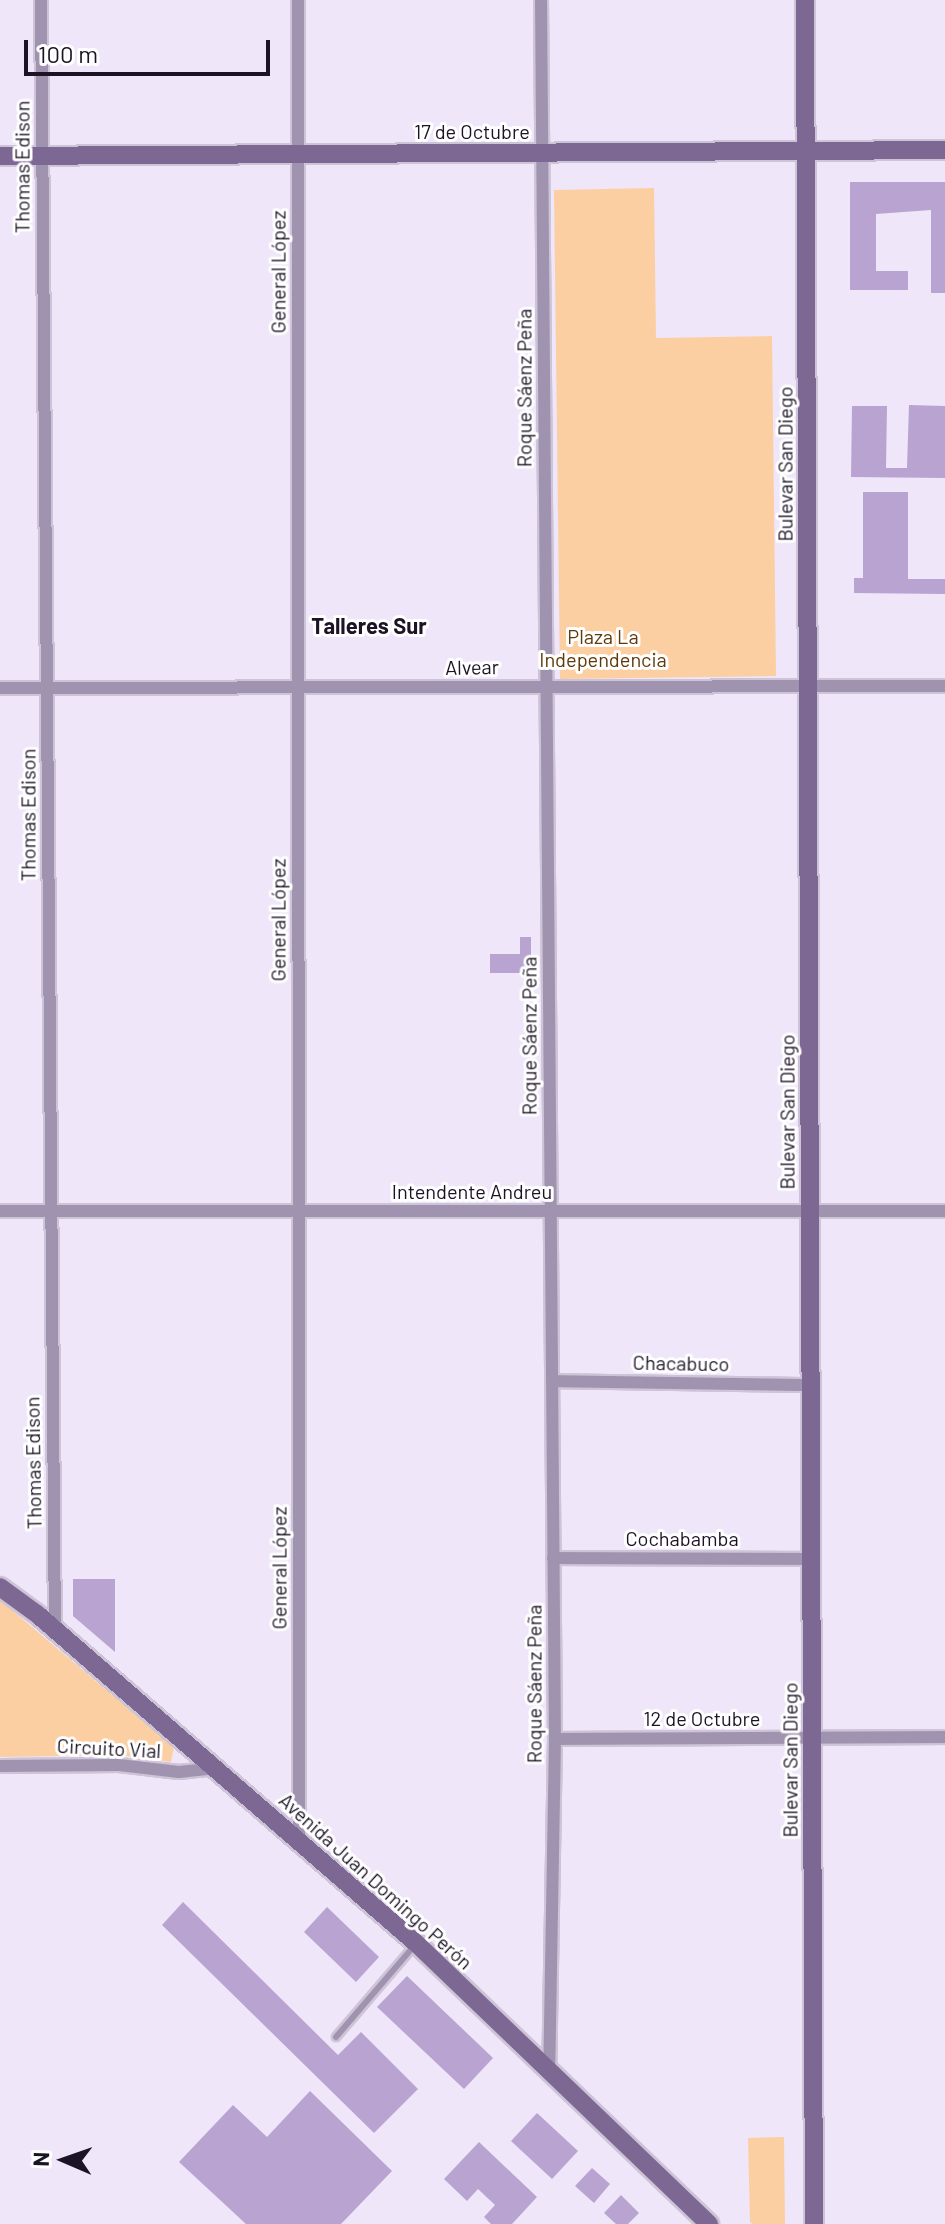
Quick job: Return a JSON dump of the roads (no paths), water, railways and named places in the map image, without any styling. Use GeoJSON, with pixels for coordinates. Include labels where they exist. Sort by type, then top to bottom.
{"type":"FeatureCollection","features":[{"type":"Feature","properties":{"kind":"street","name":"Thomas Edison"},"geometry":{"type":"LineString","coordinates":[[41,0],[55,1629]]}},
{"type":"Feature","properties":{"kind":"street","name":"General López"},"geometry":{"type":"LineString","coordinates":[[298,0],[299,1840]]}},
{"type":"Feature","properties":{"kind":"street","name":"Roque Sáenz Peña"},"geometry":{"type":"LineString","coordinates":[[541,0],[555,1739],[549,2072]]}},
{"type":"Feature","properties":{"kind":"street","name":"Bulevar San Diego"},"geometry":{"type":"LineString","coordinates":[[805,0],[814,2224]]}},
{"type":"Feature","properties":{"kind":"street","name":"17 de Octubre"},"geometry":{"type":"LineString","coordinates":[[0,156],[945,150]]}},
{"type":"Feature","properties":{"kind":"street","name":"Alvear"},"geometry":{"type":"LineString","coordinates":[[0,688],[945,686]]}},
{"type":"Feature","properties":{"kind":"street","name":"Intendente Andreu"},"geometry":{"type":"LineString","coordinates":[[0,1211],[945,1211]]}},
{"type":"Feature","properties":{"kind":"street","name":"Chacabuco"},"geometry":{"type":"LineString","coordinates":[[552,1381],[811,1385]]}},
{"type":"Feature","properties":{"kind":"street","name":"Cochabamba"},"geometry":{"type":"LineString","coordinates":[[553,1558],[811,1559]]}},
{"type":"Feature","properties":{"kind":"street","name":"Avenida Juan Domingo Perón"},"geometry":{"type":"LineString","coordinates":[[0,1587],[55,1629],[417,1944],[709,2224]]}},
{"type":"Feature","properties":{"kind":"street","name":"12 de Octubre"},"geometry":{"type":"LineString","coordinates":[[555,1739],[945,1737]]}},
{"type":"Feature","properties":{"kind":"street","name":"Circuito Vial"},"geometry":{"type":"LineString","coordinates":[[0,1766],[119,1765],[179,1772],[216,1768]]}},
{"type":"Feature","properties":{"kind":"lane"},"geometry":{"type":"LineString","coordinates":[[336,2037],[417,1944]]}},
{"type":"Feature","properties":{"kind":"district","name":"Talleres Sur"},"geometry":{"type":"Point","coordinates":[369,626]}},
{"type":"Feature","properties":{"kind":"park label","name":"Plaza La Independencia"},"geometry":{"type":"Point","coordinates":[603,648]}}]}
